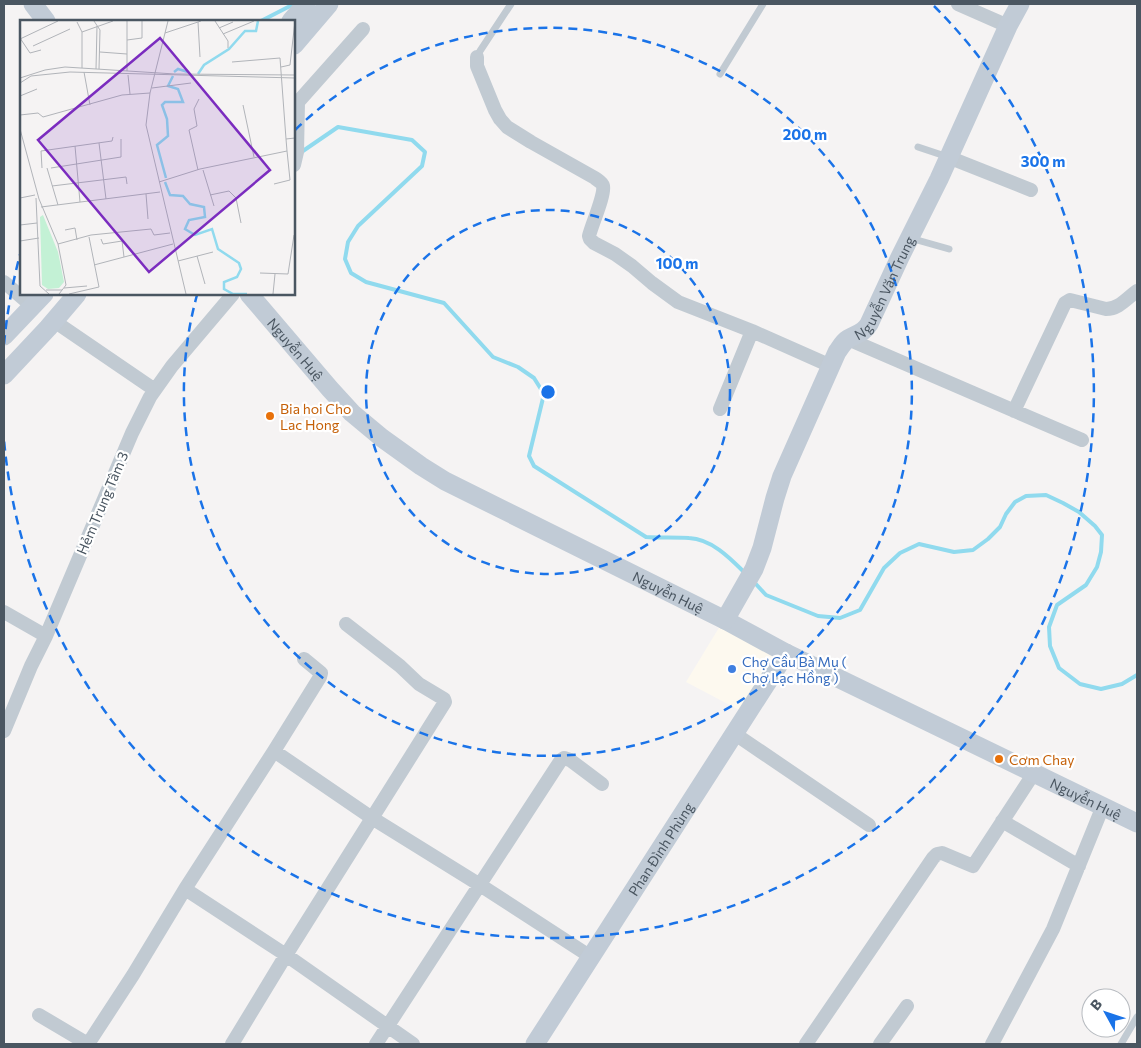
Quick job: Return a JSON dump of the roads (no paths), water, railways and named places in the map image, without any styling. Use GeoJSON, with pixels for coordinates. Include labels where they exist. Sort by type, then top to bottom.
{"type":"FeatureCollection","features":[{"type":"Feature","properties":{"kind":"street"},"geometry":{"type":"LineString","coordinates":[[33,4],[45,20]]}},
{"type":"Feature","properties":{"kind":"street"},"geometry":{"type":"LineString","coordinates":[[292,20],[305,4]]}},
{"type":"Feature","properties":{"kind":"street"},"geometry":{"type":"LineString","coordinates":[[295,44],[329,4]]}},
{"type":"Feature","properties":{"kind":"street"},"geometry":{"type":"LineString","coordinates":[[958,4],[1008,26]]}},
{"type":"Feature","properties":{"kind":"street","name":"Nguyễn Văn Trung"},"geometry":{"type":"LineString","coordinates":[[725,620],[754,569],[762,548],[782,476],[837,352],[848,339],[860,334],[866,328],[1020,4]]}},
{"type":"Feature","properties":{"kind":"street"},"geometry":{"type":"LineString","coordinates":[[295,159],[298,102],[363,29]]}},
{"type":"Feature","properties":{"kind":"street"},"geometry":{"type":"LineString","coordinates":[[477,57],[477,66],[500,120],[507,127],[600,181],[603,185],[590,232],[590,239],[594,243],[621,258],[678,302],[752,331],[831,366]]}},
{"type":"Feature","properties":{"kind":"street"},"geometry":{"type":"LineString","coordinates":[[948,157],[1030,190]]}},
{"type":"Feature","properties":{"kind":"street"},"geometry":{"type":"LineString","coordinates":[[4,282],[20,290]]}},
{"type":"Feature","properties":{"kind":"street"},"geometry":{"type":"LineString","coordinates":[[1014,411],[1065,303],[1070,300],[1112,309],[1137,291]]}},
{"type":"Feature","properties":{"kind":"street"},"geometry":{"type":"LineString","coordinates":[[4,375],[76,295]]}},
{"type":"Feature","properties":{"kind":"street","name":"Hẻm Trung Tâm 3"},"geometry":{"type":"LineString","coordinates":[[4,731],[132,433],[172,366],[232,295]]}},
{"type":"Feature","properties":{"kind":"street","name":"Nguyễn Huệ"},"geometry":{"type":"LineString","coordinates":[[250,295],[352,413],[382,438],[445,481],[725,620],[786,653],[1137,823]]}},
{"type":"Feature","properties":{"kind":"street"},"geometry":{"type":"LineString","coordinates":[[4,336],[38,300]]}},
{"type":"Feature","properties":{"kind":"street"},"geometry":{"type":"LineString","coordinates":[[54,321],[156,390]]}},
{"type":"Feature","properties":{"kind":"street"},"geometry":{"type":"LineString","coordinates":[[720,409],[752,331]]}},
{"type":"Feature","properties":{"kind":"street"},"geometry":{"type":"LineString","coordinates":[[848,339],[1082,440]]}},
{"type":"Feature","properties":{"kind":"street"},"geometry":{"type":"LineString","coordinates":[[4,612],[46,636]]}},
{"type":"Feature","properties":{"kind":"street"},"geometry":{"type":"LineString","coordinates":[[232,1044],[445,702],[444,699],[419,684],[400,666],[346,624]]}},
{"type":"Feature","properties":{"kind":"street","name":"Phan Đình Phùng"},"geometry":{"type":"LineString","coordinates":[[535,1044],[786,653]]}},
{"type":"Feature","properties":{"kind":"street"},"geometry":{"type":"LineString","coordinates":[[39,1015],[88,1044],[320,677],[320,673],[304,659]]}},
{"type":"Feature","properties":{"kind":"street"},"geometry":{"type":"LineString","coordinates":[[735,734],[870,825]]}},
{"type":"Feature","properties":{"kind":"street"},"geometry":{"type":"LineString","coordinates":[[274,751],[372,818],[591,957]]}},
{"type":"Feature","properties":{"kind":"street"},"geometry":{"type":"LineString","coordinates":[[376,1044],[561,760],[564,758],[570,760],[602,784]]}},
{"type":"Feature","properties":{"kind":"street"},"geometry":{"type":"LineString","coordinates":[[806,1044],[933,858],[937,854],[942,853],[973,866],[1034,773]]}},
{"type":"Feature","properties":{"kind":"street"},"geometry":{"type":"LineString","coordinates":[[992,1044],[1053,928],[1103,806]]}},
{"type":"Feature","properties":{"kind":"street"},"geometry":{"type":"LineString","coordinates":[[1002,821],[1079,866]]}},
{"type":"Feature","properties":{"kind":"street"},"geometry":{"type":"LineString","coordinates":[[185,889],[286,955],[413,1044]]}},
{"type":"Feature","properties":{"kind":"street"},"geometry":{"type":"LineString","coordinates":[[880,1044],[906,1006]]}},
{"type":"Feature","properties":{"kind":"lane"},"geometry":{"type":"LineString","coordinates":[[477,57],[511,4]]}},
{"type":"Feature","properties":{"kind":"lane"},"geometry":{"type":"LineString","coordinates":[[720,74],[763,4]]}},
{"type":"Feature","properties":{"kind":"lane"},"geometry":{"type":"LineString","coordinates":[[918,147],[948,157]]}},
{"type":"Feature","properties":{"kind":"lane"},"geometry":{"type":"LineString","coordinates":[[909,238],[949,249]]}},
{"type":"Feature","properties":{"kind":"lane"},"geometry":{"type":"LineString","coordinates":[[1121,1044],[1137,1017]]}},
{"type":"Feature","properties":{"kind":"waterway"},"geometry":{"type":"LineString","coordinates":[[263,20],[294,4]]}},
{"type":"Feature","properties":{"kind":"waterway"},"geometry":{"type":"LineString","coordinates":[[300,153],[338,127],[412,140],[425,152],[422,166],[358,226],[348,242],[345,259],[351,273],[366,282],[444,303],[493,357],[518,367],[534,378],[544,394],[529,456],[534,466],[646,537],[697,539],[713,546],[745,573]]}},
{"type":"Feature","properties":{"kind":"waterway"},"geometry":{"type":"LineString","coordinates":[[754,582],[766,595],[818,616],[840,618],[860,610],[884,568],[900,553],[919,544],[954,552],[973,550],[1000,527],[1006,514],[1015,502],[1026,496],[1046,495],[1079,512],[1102,535],[1101,552],[1097,567],[1086,585],[1057,605],[1049,627],[1050,646],[1059,668],[1080,684],[1101,689],[1122,684],[1137,675]]}},
{"type":"Feature","properties":{"kind":"place","name":"Bia hoi Cho Lac Hong"},"geometry":{"type":"Point","coordinates":[270,416]}},
{"type":"Feature","properties":{"kind":"place","name":"Chợ Cầu Bà Mụ ( Chợ Lạc Hồng )"},"geometry":{"type":"Point","coordinates":[732,669]}},
{"type":"Feature","properties":{"kind":"place","name":"Cơm Chay"},"geometry":{"type":"Point","coordinates":[999,759]}}]}
